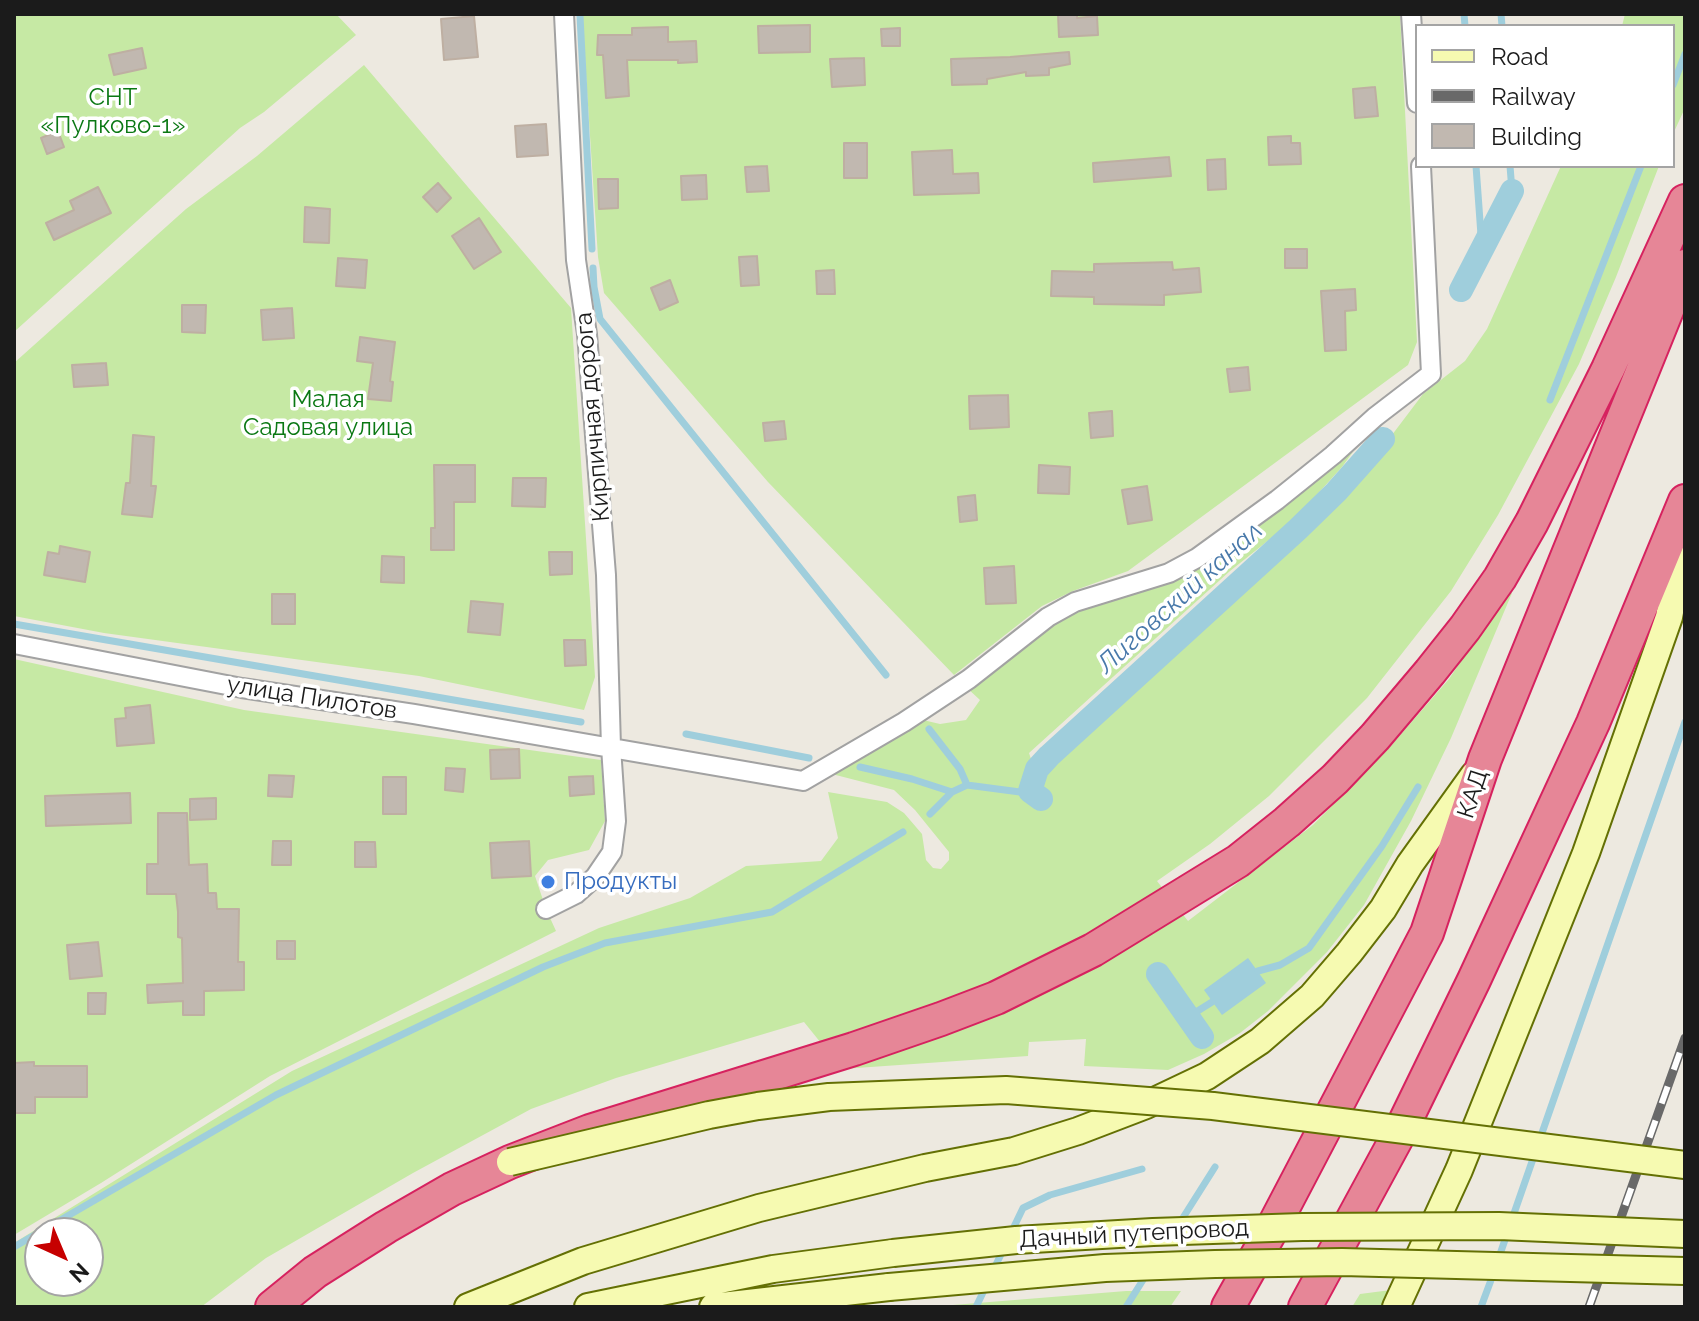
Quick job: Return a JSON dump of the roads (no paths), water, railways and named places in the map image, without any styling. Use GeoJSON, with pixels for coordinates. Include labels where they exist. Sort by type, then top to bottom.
{"type":"FeatureCollection","features":[{"type":"Feature","properties":{"kind":"highway"},"geometry":{"type":"LineString","coordinates":[[272,1307],[315,1272],[386,1227],[452,1189],[510,1162],[590,1131],[854,1049],[996,998],[1079,958],[1238,861],[1335,779],[1384,726],[1465,628],[1500,578],[1532,522],[1608,369],[1685,201]]}},
{"type":"Feature","properties":{"kind":"highway","name":"КАД"},"geometry":{"type":"LineString","coordinates":[[1228,1307],[1427,933],[1485,759],[1685,266]]}},
{"type":"Feature","properties":{"kind":"highway"},"geometry":{"type":"LineString","coordinates":[[1305,1307],[1400,1132],[1474,980],[1593,723],[1685,501]]}},
{"type":"Feature","properties":{"kind":"main road"},"geometry":{"type":"LineString","coordinates":[[1396,1307],[1459,1170],[1586,853],[1669,617],[1685,535]]}},
{"type":"Feature","properties":{"kind":"main road"},"geometry":{"type":"LineString","coordinates":[[468,1307],[583,1261],[759,1208],[925,1168],[1014,1151],[1078,1131],[1146,1105],[1207,1076],[1260,1041],[1312,996],[1383,909],[1410,864],[1485,759]]}},
{"type":"Feature","properties":{"kind":"main road"},"geometry":{"type":"LineString","coordinates":[[510,1162],[758,1106],[829,1097],[1006,1090],[1213,1106],[1685,1165]]}},
{"type":"Feature","properties":{"kind":"main road","name":"Дачный путепровод"},"geometry":{"type":"LineString","coordinates":[[588,1307],[773,1269],[1016,1240],[1302,1227],[1499,1226],[1685,1234]]}},
{"type":"Feature","properties":{"kind":"main road","name":"Дачный путепровод"},"geometry":{"type":"LineString","coordinates":[[713,1307],[889,1287],[1105,1268],[1342,1262],[1685,1271]]}},
{"type":"Feature","properties":{"kind":"main road"},"geometry":{"type":"LineString","coordinates":[[795,1307],[832,1294]]}},
{"type":"Feature","properties":{"kind":"street","name":"Кирпичная дорога"},"geometry":{"type":"LineString","coordinates":[[546,909],[576,894],[595,877],[612,852],[616,821],[606,575],[587,334],[576,260],[564,14]]}},
{"type":"Feature","properties":{"kind":"street"},"geometry":{"type":"LineString","coordinates":[[1411,14],[1415,73]]}},
{"type":"Feature","properties":{"kind":"street","name":"улица Пилотов"},"geometry":{"type":"LineString","coordinates":[[14,644],[242,688],[414,714],[803,781],[904,722],[965,674],[1048,617],[1075,602],[1169,573],[1197,558],[1277,500],[1431,374],[1417,199],[1421,168]]}},
{"type":"Feature","properties":{"kind":"water"},"geometry":{"type":"Polygon","coordinates":[[[1248,958],[1266,983],[1222,1015],[1204,990],[1248,958]]]}},
{"type":"Feature","properties":{"kind":"waterway"},"geometry":{"type":"LineString","coordinates":[[1464,14],[1465,24]]}},
{"type":"Feature","properties":{"kind":"waterway","name":"Лиговский канал"},"geometry":{"type":"LineString","coordinates":[[1501,14],[1502,24]]}},
{"type":"Feature","properties":{"kind":"waterway"},"geometry":{"type":"LineString","coordinates":[[580,16],[592,249]]}},
{"type":"Feature","properties":{"kind":"waterway"},"geometry":{"type":"LineString","coordinates":[[1675,80],[1685,54]]}},
{"type":"Feature","properties":{"kind":"waterway"},"geometry":{"type":"LineString","coordinates":[[1476,168],[1482,249]]}},
{"type":"Feature","properties":{"kind":"waterway","name":"Лиговский канал"},"geometry":{"type":"LineString","coordinates":[[1510,168],[1512,191]]}},
{"type":"Feature","properties":{"kind":"waterway"},"geometry":{"type":"LineString","coordinates":[[1550,400],[1640,168]]}},
{"type":"Feature","properties":{"kind":"waterway","name":"Лиговский канал"},"geometry":{"type":"LineString","coordinates":[[1461,290],[1512,191]]}},
{"type":"Feature","properties":{"kind":"waterway"},"geometry":{"type":"LineString","coordinates":[[593,268],[600,319],[886,675]]}},
{"type":"Feature","properties":{"kind":"waterway","name":"Лиговский канал"},"geometry":{"type":"LineString","coordinates":[[1041,799],[1030,791],[1037,769],[1049,756],[1298,529],[1383,439]]}},
{"type":"Feature","properties":{"kind":"waterway"},"geometry":{"type":"LineString","coordinates":[[14,624],[581,722]]}},
{"type":"Feature","properties":{"kind":"waterway"},"geometry":{"type":"LineString","coordinates":[[1511,1222],[1685,722]]}},
{"type":"Feature","properties":{"kind":"waterway"},"geometry":{"type":"LineString","coordinates":[[929,729],[960,769],[967,785]]}},
{"type":"Feature","properties":{"kind":"waterway"},"geometry":{"type":"LineString","coordinates":[[686,734],[809,758]]}},
{"type":"Feature","properties":{"kind":"waterway"},"geometry":{"type":"LineString","coordinates":[[860,767],[952,792]]}},
{"type":"Feature","properties":{"kind":"waterway"},"geometry":{"type":"LineString","coordinates":[[930,814],[952,792],[967,785],[1030,791]]}},
{"type":"Feature","properties":{"kind":"waterway"},"geometry":{"type":"LineString","coordinates":[[1258,971],[1280,965],[1309,948],[1382,846],[1418,787]]}},
{"type":"Feature","properties":{"kind":"waterway"},"geometry":{"type":"LineString","coordinates":[[14,1247],[276,1095],[543,967],[605,943],[772,912],[903,832]]}},
{"type":"Feature","properties":{"kind":"waterway","name":"Лиговский канал"},"geometry":{"type":"LineString","coordinates":[[1158,974],[1202,1037]]}},
{"type":"Feature","properties":{"kind":"waterway"},"geometry":{"type":"LineString","coordinates":[[1188,1017],[1212,1002]]}},
{"type":"Feature","properties":{"kind":"waterway"},"geometry":{"type":"LineString","coordinates":[[1179,1224],[1215,1167]]}},
{"type":"Feature","properties":{"kind":"waterway"},"geometry":{"type":"LineString","coordinates":[[1011,1233],[1023,1208],[1050,1195],[1142,1169]]}},
{"type":"Feature","properties":{"kind":"waterway"},"geometry":{"type":"LineString","coordinates":[[1498,1260],[1507,1234]]}},
{"type":"Feature","properties":{"kind":"waterway"},"geometry":{"type":"LineString","coordinates":[[992,1273],[1004,1248]]}},
{"type":"Feature","properties":{"kind":"waterway"},"geometry":{"type":"LineString","coordinates":[[1126,1307],[1148,1272]]}},
{"type":"Feature","properties":{"kind":"waterway"},"geometry":{"type":"LineString","coordinates":[[1481,1307],[1494,1272]]}},
{"type":"Feature","properties":{"kind":"waterway"},"geometry":{"type":"LineString","coordinates":[[976,1307],[987,1284]]}},
{"type":"Feature","properties":{"kind":"railway"},"geometry":{"type":"LineString","coordinates":[[1589,1307],[1685,1038]]}},
{"type":"Feature","properties":{"kind":"place","name":"Продукты"},"geometry":{"type":"Point","coordinates":[548,882]}},
{"type":"Feature","properties":{"kind":"park label","name":"СНТ «Пулково-1»"},"geometry":{"type":"Point","coordinates":[113,112]}},
{"type":"Feature","properties":{"kind":"park label","name":"Малая Садовая улица"},"geometry":{"type":"Point","coordinates":[328,414]}}]}
